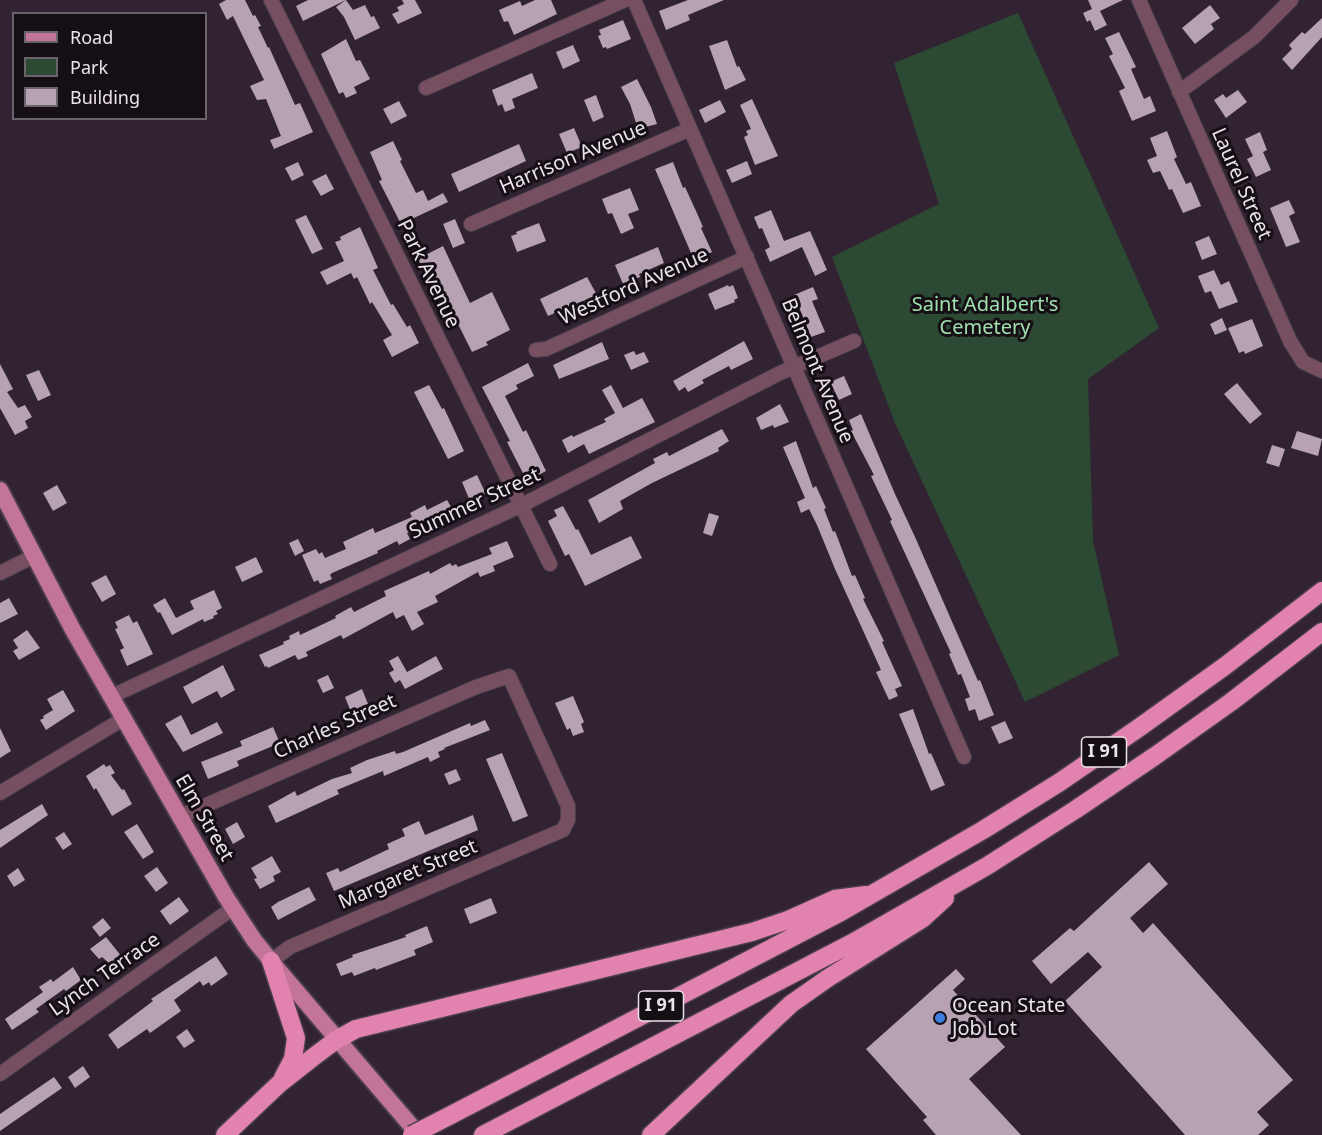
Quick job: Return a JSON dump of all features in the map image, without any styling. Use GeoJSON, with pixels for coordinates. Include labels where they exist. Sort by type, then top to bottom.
{"type":"FeatureCollection","features":[{"type":"Feature","properties":{"kind":"highway","name":"I 91"},"geometry":{"type":"LineString","coordinates":[[412,1135],[873,895],[992,825],[1085,765],[1225,666],[1322,591]]}},
{"type":"Feature","properties":{"kind":"highway","name":"I 91"},"geometry":{"type":"LineString","coordinates":[[483,1135],[802,970],[957,883],[1145,763],[1231,702],[1322,632]]}},
{"type":"Feature","properties":{"kind":"highway"},"geometry":{"type":"LineString","coordinates":[[651,1135],[791,1004],[828,978],[922,920],[957,883]]}},
{"type":"Feature","properties":{"kind":"highway"},"geometry":{"type":"LineString","coordinates":[[225,1135],[279,1084],[336,1040],[363,1027],[752,932],[788,920],[840,897],[873,895]]}},
{"type":"Feature","properties":{"kind":"highway"},"geometry":{"type":"LineString","coordinates":[[271,961],[296,1038],[293,1059],[279,1084]]}},
{"type":"Feature","properties":{"kind":"main road","name":"Elm Street"},"geometry":{"type":"LineString","coordinates":[[0,490],[33,556],[110,697],[233,908],[271,961],[419,1135]]}},
{"type":"Feature","properties":{"kind":"street","name":"Park Avenue"},"geometry":{"type":"LineString","coordinates":[[271,0],[550,564]]}},
{"type":"Feature","properties":{"kind":"street"},"geometry":{"type":"LineString","coordinates":[[426,88],[625,0]]}},
{"type":"Feature","properties":{"kind":"street","name":"Belmont Avenue"},"geometry":{"type":"LineString","coordinates":[[634,0],[964,757]]}},
{"type":"Feature","properties":{"kind":"street","name":"Laurel Street"},"geometry":{"type":"LineString","coordinates":[[1139,0],[1290,341],[1303,362],[1322,371]]}},
{"type":"Feature","properties":{"kind":"street"},"geometry":{"type":"LineString","coordinates":[[1179,92],[1254,37],[1291,0]]}},
{"type":"Feature","properties":{"kind":"street","name":"Harrison Avenue"},"geometry":{"type":"LineString","coordinates":[[471,224],[690,129]]}},
{"type":"Feature","properties":{"kind":"street","name":"Westford Avenue"},"geometry":{"type":"LineString","coordinates":[[536,350],[546,349],[747,257]]}},
{"type":"Feature","properties":{"kind":"street","name":"Summer Street"},"geometry":{"type":"LineString","coordinates":[[110,697],[520,506],[794,367],[854,341]]}},
{"type":"Feature","properties":{"kind":"street"},"geometry":{"type":"LineString","coordinates":[[0,573],[33,556]]}},
{"type":"Feature","properties":{"kind":"street","name":"Charles Street"},"geometry":{"type":"LineString","coordinates":[[179,817],[476,687],[509,676],[568,806],[568,820],[563,830]]}},
{"type":"Feature","properties":{"kind":"street"},"geometry":{"type":"LineString","coordinates":[[0,793],[123,719]]}},
{"type":"Feature","properties":{"kind":"street","name":"Margaret Street"},"geometry":{"type":"LineString","coordinates":[[271,961],[290,947],[563,830]]}},
{"type":"Feature","properties":{"kind":"street","name":"Lynch Terrace"},"geometry":{"type":"LineString","coordinates":[[0,1074],[233,908]]}},
{"type":"Feature","properties":{"kind":"green space","name":"Saint Adalbert's Cemetery"},"geometry":{"type":"Polygon","coordinates":[[[1018,13],[1159,328],[1088,379],[1093,541],[1119,655],[1025,702],[895,423],[832,257],[939,204],[894,63],[1018,13]]]}},
{"type":"Feature","properties":{"kind":"building"},"geometry":{"type":"Polygon","coordinates":[[[226,0],[245,0],[253,16],[255,15],[261,26],[258,27],[295,105],[300,103],[313,132],[274,149],[270,140],[281,136],[266,99],[257,100],[250,86],[264,80],[233,16],[227,20],[219,4],[226,0]]]}},
{"type":"Feature","properties":{"kind":"building"},"geometry":{"type":"Polygon","coordinates":[[[308,0],[346,0],[303,21],[296,6],[308,0]]]}},
{"type":"Feature","properties":{"kind":"building"},"geometry":{"type":"Polygon","coordinates":[[[346,0],[353,10],[365,5],[380,28],[355,40],[344,17],[336,7],[346,0]]]}},
{"type":"Feature","properties":{"kind":"building"},"geometry":{"type":"Polygon","coordinates":[[[402,0],[415,0],[422,13],[398,24],[392,14],[399,11],[397,7],[404,4],[402,0]]]}},
{"type":"Feature","properties":{"kind":"building"},"geometry":{"type":"Polygon","coordinates":[[[535,0],[551,0],[557,14],[514,35],[508,21],[504,22],[499,10],[520,1],[522,6],[535,0]]]}},
{"type":"Feature","properties":{"kind":"building"},"geometry":{"type":"Polygon","coordinates":[[[688,0],[724,0],[688,15],[690,20],[666,30],[659,11],[688,0]]]}},
{"type":"Feature","properties":{"kind":"building"},"geometry":{"type":"Polygon","coordinates":[[[1088,0],[1123,0],[1100,11],[1107,25],[1095,31],[1090,20],[1087,22],[1083,13],[1092,9],[1088,0]]]}},
{"type":"Feature","properties":{"kind":"building"},"geometry":{"type":"Polygon","coordinates":[[[1210,5],[1220,18],[1211,24],[1214,29],[1195,44],[1182,28],[1210,5]]]}},
{"type":"Feature","properties":{"kind":"building"},"geometry":{"type":"Polygon","coordinates":[[[1322,18],[1322,37],[1292,70],[1282,59],[1292,49],[1289,45],[1302,32],[1305,34],[1322,18]]]}},
{"type":"Feature","properties":{"kind":"building"},"geometry":{"type":"Polygon","coordinates":[[[623,20],[631,39],[607,49],[603,48],[598,36],[601,35],[599,30],[623,20]]]}},
{"type":"Feature","properties":{"kind":"building"},"geometry":{"type":"Polygon","coordinates":[[[1119,32],[1136,67],[1131,69],[1144,99],[1150,96],[1156,111],[1132,121],[1119,91],[1125,88],[1109,56],[1113,54],[1105,38],[1119,32]]]}},
{"type":"Feature","properties":{"kind":"building"},"geometry":{"type":"Polygon","coordinates":[[[346,39],[356,61],[360,60],[370,79],[354,87],[357,93],[346,98],[343,92],[339,94],[321,54],[346,39]]]}},
{"type":"Feature","properties":{"kind":"building"},"geometry":{"type":"Polygon","coordinates":[[[727,40],[737,67],[739,66],[746,80],[725,90],[709,46],[727,40]]]}},
{"type":"Feature","properties":{"kind":"building"},"geometry":{"type":"Polygon","coordinates":[[[573,45],[580,61],[563,69],[556,52],[573,45]]]}},
{"type":"Feature","properties":{"kind":"building"},"geometry":{"type":"Polygon","coordinates":[[[532,73],[538,88],[512,99],[515,108],[505,112],[502,104],[498,106],[492,90],[532,73]]]}},
{"type":"Feature","properties":{"kind":"building"},"geometry":{"type":"Polygon","coordinates":[[[637,79],[657,124],[638,129],[630,104],[621,87],[637,79]]]}},
{"type":"Feature","properties":{"kind":"building"},"geometry":{"type":"Polygon","coordinates":[[[1238,90],[1247,102],[1226,118],[1214,100],[1223,94],[1226,98],[1238,90]]]}},
{"type":"Feature","properties":{"kind":"building"},"geometry":{"type":"Polygon","coordinates":[[[596,95],[604,117],[593,122],[584,100],[596,95]]]}},
{"type":"Feature","properties":{"kind":"building"},"geometry":{"type":"Polygon","coordinates":[[[752,99],[778,156],[755,165],[744,137],[748,135],[746,131],[751,129],[740,105],[752,99]]]}},
{"type":"Feature","properties":{"kind":"building"},"geometry":{"type":"Polygon","coordinates":[[[720,100],[726,112],[705,123],[699,110],[720,100]]]}},
{"type":"Feature","properties":{"kind":"building"},"geometry":{"type":"Polygon","coordinates":[[[399,101],[407,116],[391,124],[383,109],[399,101]]]}},
{"type":"Feature","properties":{"kind":"building"},"geometry":{"type":"Polygon","coordinates":[[[574,128],[582,147],[567,153],[559,134],[574,128]]]}},
{"type":"Feature","properties":{"kind":"building"},"geometry":{"type":"Polygon","coordinates":[[[1167,131],[1177,157],[1174,159],[1186,184],[1191,182],[1201,206],[1183,213],[1172,189],[1169,190],[1160,171],[1153,173],[1147,160],[1157,156],[1150,138],[1167,131]]]}},
{"type":"Feature","properties":{"kind":"building"},"geometry":{"type":"Polygon","coordinates":[[[1260,132],[1267,150],[1263,152],[1271,170],[1256,177],[1247,159],[1253,156],[1245,139],[1260,132]]]}},
{"type":"Feature","properties":{"kind":"building"},"geometry":{"type":"Polygon","coordinates":[[[393,141],[416,193],[423,190],[428,201],[443,193],[448,202],[401,224],[379,181],[382,180],[370,152],[393,141]]]}},
{"type":"Feature","properties":{"kind":"building"},"geometry":{"type":"Polygon","coordinates":[[[519,144],[526,161],[459,192],[451,174],[519,144]]]}},
{"type":"Feature","properties":{"kind":"building"},"geometry":{"type":"Polygon","coordinates":[[[747,161],[752,174],[732,183],[726,170],[747,161]]]}},
{"type":"Feature","properties":{"kind":"building"},"geometry":{"type":"Polygon","coordinates":[[[298,162],[304,175],[292,181],[285,168],[298,162]]]}},
{"type":"Feature","properties":{"kind":"building"},"geometry":{"type":"Polygon","coordinates":[[[673,162],[712,252],[694,260],[655,169],[673,162]]]}},
{"type":"Feature","properties":{"kind":"building"},"geometry":{"type":"Polygon","coordinates":[[[326,174],[334,189],[321,196],[312,181],[326,174]]]}},
{"type":"Feature","properties":{"kind":"building"},"geometry":{"type":"Polygon","coordinates":[[[630,188],[639,210],[628,214],[634,228],[621,234],[612,213],[608,214],[602,199],[630,188]]]}},
{"type":"Feature","properties":{"kind":"building"},"geometry":{"type":"Polygon","coordinates":[[[1289,200],[1295,213],[1289,216],[1300,242],[1286,247],[1270,208],[1289,200]]]}},
{"type":"Feature","properties":{"kind":"building"},"geometry":{"type":"Polygon","coordinates":[[[771,210],[784,241],[810,231],[827,270],[815,276],[802,247],[770,262],[765,250],[770,247],[762,228],[759,229],[754,217],[771,210]]]}},
{"type":"Feature","properties":{"kind":"building"},"geometry":{"type":"Polygon","coordinates":[[[306,215],[323,249],[312,254],[295,220],[306,215]]]}},
{"type":"Feature","properties":{"kind":"building"},"geometry":{"type":"Polygon","coordinates":[[[455,219],[465,243],[453,248],[443,224],[455,219]]]}},
{"type":"Feature","properties":{"kind":"building"},"geometry":{"type":"Polygon","coordinates":[[[539,223],[546,241],[517,252],[511,236],[539,223]]]}},
{"type":"Feature","properties":{"kind":"building"},"geometry":{"type":"Polygon","coordinates":[[[360,227],[378,268],[373,270],[391,305],[393,304],[407,327],[410,325],[419,343],[392,357],[383,340],[392,335],[372,302],[370,304],[357,277],[354,279],[351,273],[327,285],[320,272],[344,261],[335,242],[360,227]]]}},
{"type":"Feature","properties":{"kind":"building"},"geometry":{"type":"Polygon","coordinates":[[[1209,236],[1217,254],[1202,260],[1195,242],[1209,236]]]}},
{"type":"Feature","properties":{"kind":"building"},"geometry":{"type":"Polygon","coordinates":[[[443,246],[470,303],[492,292],[510,330],[486,342],[488,345],[472,352],[458,324],[452,327],[418,259],[443,246]]]}},
{"type":"Feature","properties":{"kind":"building"},"geometry":{"type":"Polygon","coordinates":[[[658,247],[664,263],[623,284],[615,265],[658,247]]]}},
{"type":"Feature","properties":{"kind":"building"},"geometry":{"type":"Polygon","coordinates":[[[1214,270],[1221,285],[1229,281],[1238,302],[1219,309],[1211,291],[1205,293],[1198,276],[1214,270]]]}},
{"type":"Feature","properties":{"kind":"building"},"geometry":{"type":"Polygon","coordinates":[[[587,277],[597,295],[548,316],[540,299],[587,277]]]}},
{"type":"Feature","properties":{"kind":"building"},"geometry":{"type":"Polygon","coordinates":[[[728,285],[729,287],[733,285],[738,298],[734,300],[735,302],[715,310],[708,294],[728,285]]]}},
{"type":"Feature","properties":{"kind":"building"},"geometry":{"type":"Polygon","coordinates":[[[813,287],[818,299],[812,301],[825,332],[811,337],[794,295],[813,287]]]}},
{"type":"Feature","properties":{"kind":"building"},"geometry":{"type":"Polygon","coordinates":[[[1222,318],[1227,330],[1215,335],[1210,324],[1222,318]]]}},
{"type":"Feature","properties":{"kind":"building"},"geometry":{"type":"Polygon","coordinates":[[[1252,319],[1263,346],[1245,354],[1244,351],[1239,353],[1228,328],[1252,319]]]}},
{"type":"Feature","properties":{"kind":"building"},"geometry":{"type":"Polygon","coordinates":[[[744,341],[753,359],[731,370],[729,366],[702,380],[704,383],[688,392],[685,387],[679,391],[673,381],[744,341]]]}},
{"type":"Feature","properties":{"kind":"building"},"geometry":{"type":"Polygon","coordinates":[[[602,342],[609,359],[559,379],[553,365],[602,342]]]}},
{"type":"Feature","properties":{"kind":"building"},"geometry":{"type":"Polygon","coordinates":[[[634,351],[636,355],[644,352],[649,362],[631,370],[624,355],[634,351]]]}},
{"type":"Feature","properties":{"kind":"building"},"geometry":{"type":"Polygon","coordinates":[[[528,363],[534,376],[516,385],[518,389],[505,396],[523,432],[526,430],[546,471],[527,481],[507,442],[510,441],[482,387],[528,363]]]}},
{"type":"Feature","properties":{"kind":"building"},"geometry":{"type":"Polygon","coordinates":[[[0,364],[13,389],[7,392],[18,408],[25,405],[32,417],[25,421],[28,428],[15,435],[0,408],[0,364]]]}},
{"type":"Feature","properties":{"kind":"building"},"geometry":{"type":"Polygon","coordinates":[[[39,370],[51,395],[38,401],[26,375],[39,370]]]}},
{"type":"Feature","properties":{"kind":"building"},"geometry":{"type":"Polygon","coordinates":[[[844,376],[852,394],[839,400],[830,382],[844,376]]]}},
{"type":"Feature","properties":{"kind":"building"},"geometry":{"type":"Polygon","coordinates":[[[1237,383],[1262,414],[1250,424],[1224,394],[1237,383]]]}},
{"type":"Feature","properties":{"kind":"building"},"geometry":{"type":"Polygon","coordinates":[[[429,385],[442,409],[444,408],[464,451],[448,459],[414,392],[429,385]]]}},
{"type":"Feature","properties":{"kind":"building"},"geometry":{"type":"Polygon","coordinates":[[[611,385],[623,408],[642,398],[655,422],[589,454],[584,444],[568,453],[562,440],[606,422],[604,419],[615,413],[602,390],[611,385]]]}},
{"type":"Feature","properties":{"kind":"building"},"geometry":{"type":"Polygon","coordinates":[[[780,404],[789,422],[761,430],[756,418],[780,404]]]}},
{"type":"Feature","properties":{"kind":"building"},"geometry":{"type":"Polygon","coordinates":[[[861,414],[994,715],[979,721],[975,709],[969,711],[965,699],[970,697],[961,674],[958,675],[949,654],[951,653],[871,476],[874,475],[851,431],[853,430],[849,420],[861,414]]]}},
{"type":"Feature","properties":{"kind":"building"},"geometry":{"type":"Polygon","coordinates":[[[722,429],[729,441],[718,448],[719,451],[620,501],[623,509],[599,523],[588,500],[655,463],[653,459],[667,452],[669,456],[722,429]]]}},
{"type":"Feature","properties":{"kind":"building"},"geometry":{"type":"Polygon","coordinates":[[[1297,431],[1322,439],[1318,456],[1291,448],[1297,431]]]}},
{"type":"Feature","properties":{"kind":"building"},"geometry":{"type":"Polygon","coordinates":[[[796,441],[813,488],[816,486],[826,508],[824,509],[833,532],[835,531],[852,576],[855,575],[865,598],[863,599],[884,641],[882,642],[902,686],[895,689],[898,696],[889,700],[876,672],[881,670],[817,525],[809,509],[801,513],[797,502],[805,498],[783,447],[796,441]]]}},
{"type":"Feature","properties":{"kind":"building"},"geometry":{"type":"Polygon","coordinates":[[[1272,445],[1285,449],[1279,467],[1266,463],[1272,445]]]}},
{"type":"Feature","properties":{"kind":"building"},"geometry":{"type":"Polygon","coordinates":[[[477,475],[486,494],[470,501],[462,482],[477,475]]]}},
{"type":"Feature","properties":{"kind":"building"},"geometry":{"type":"Polygon","coordinates":[[[57,485],[67,503],[53,511],[43,493],[57,485]]]}},
{"type":"Feature","properties":{"kind":"building"},"geometry":{"type":"Polygon","coordinates":[[[447,500],[454,512],[407,533],[410,539],[399,545],[397,541],[377,551],[378,553],[332,573],[330,575],[332,579],[320,584],[318,580],[314,582],[302,555],[316,549],[319,554],[322,552],[325,558],[346,549],[343,542],[373,528],[375,533],[412,517],[410,513],[425,505],[427,510],[447,500]]]}},
{"type":"Feature","properties":{"kind":"building"},"geometry":{"type":"Polygon","coordinates":[[[563,506],[591,555],[631,536],[642,558],[585,586],[569,554],[565,556],[548,521],[557,516],[554,510],[563,506]]]}},
{"type":"Feature","properties":{"kind":"building"},"geometry":{"type":"Polygon","coordinates":[[[709,513],[719,516],[712,536],[703,533],[709,513]]]}},
{"type":"Feature","properties":{"kind":"building"},"geometry":{"type":"Polygon","coordinates":[[[298,539],[304,551],[295,556],[289,543],[298,539]]]}},
{"type":"Feature","properties":{"kind":"building"},"geometry":{"type":"Polygon","coordinates":[[[507,541],[514,557],[493,566],[495,571],[480,577],[478,572],[435,596],[438,602],[417,612],[424,624],[412,631],[404,615],[396,619],[393,612],[343,639],[341,635],[306,652],[308,656],[298,660],[295,655],[268,668],[265,667],[259,655],[284,644],[283,642],[290,639],[289,636],[299,631],[300,635],[336,618],[335,616],[351,607],[354,612],[386,596],[384,591],[429,571],[430,574],[450,563],[458,567],[492,554],[489,548],[507,541]]]}},
{"type":"Feature","properties":{"kind":"building"},"geometry":{"type":"Polygon","coordinates":[[[256,557],[263,572],[242,582],[235,567],[256,557]]]}},
{"type":"Feature","properties":{"kind":"building"},"geometry":{"type":"Polygon","coordinates":[[[106,575],[116,594],[102,602],[91,583],[106,575]]]}},
{"type":"Feature","properties":{"kind":"building"},"geometry":{"type":"Polygon","coordinates":[[[214,590],[222,608],[216,611],[218,614],[213,616],[214,618],[204,622],[203,619],[172,635],[160,612],[158,613],[153,605],[165,598],[176,618],[194,609],[190,601],[214,590]]]}},
{"type":"Feature","properties":{"kind":"building"},"geometry":{"type":"Polygon","coordinates":[[[9,598],[18,614],[0,623],[0,603],[9,598]]]}},
{"type":"Feature","properties":{"kind":"building"},"geometry":{"type":"Polygon","coordinates":[[[129,615],[133,623],[137,621],[153,654],[127,666],[120,650],[124,648],[115,629],[118,628],[115,622],[129,615]]]}},
{"type":"Feature","properties":{"kind":"building"},"geometry":{"type":"Polygon","coordinates":[[[27,630],[40,648],[19,660],[13,651],[18,648],[13,640],[27,630]]]}},
{"type":"Feature","properties":{"kind":"building"},"geometry":{"type":"Polygon","coordinates":[[[398,656],[407,672],[436,656],[443,669],[405,689],[400,680],[395,683],[389,673],[394,670],[389,661],[398,656]]]}},
{"type":"Feature","properties":{"kind":"building"},"geometry":{"type":"Polygon","coordinates":[[[223,665],[235,690],[221,698],[217,691],[192,704],[183,687],[223,665]]]}},
{"type":"Feature","properties":{"kind":"building"},"geometry":{"type":"Polygon","coordinates":[[[328,675],[334,688],[323,693],[317,680],[328,675]]]}},
{"type":"Feature","properties":{"kind":"building"},"geometry":{"type":"Polygon","coordinates":[[[362,689],[368,704],[351,712],[345,697],[362,689]]]}},
{"type":"Feature","properties":{"kind":"building"},"geometry":{"type":"Polygon","coordinates":[[[63,690],[75,711],[46,730],[40,720],[53,710],[47,699],[63,690]]]}},
{"type":"Feature","properties":{"kind":"building"},"geometry":{"type":"Polygon","coordinates":[[[573,696],[584,722],[581,724],[584,732],[573,736],[570,728],[567,730],[555,703],[573,696]]]}},
{"type":"Feature","properties":{"kind":"building"},"geometry":{"type":"Polygon","coordinates":[[[913,709],[929,754],[931,753],[945,785],[931,791],[899,714],[913,709]]]}},
{"type":"Feature","properties":{"kind":"building"},"geometry":{"type":"Polygon","coordinates":[[[181,715],[191,735],[217,722],[223,733],[183,752],[165,724],[181,715]]]}},
{"type":"Feature","properties":{"kind":"building"},"geometry":{"type":"Polygon","coordinates":[[[485,720],[490,730],[444,748],[438,752],[440,757],[430,762],[428,757],[384,776],[383,771],[337,790],[339,794],[276,823],[268,806],[295,791],[297,796],[332,779],[352,773],[350,768],[367,760],[395,751],[396,754],[403,752],[470,723],[471,726],[485,720]]]}},
{"type":"Feature","properties":{"kind":"building"},"geometry":{"type":"Polygon","coordinates":[[[1005,721],[1013,738],[999,744],[991,727],[1005,721]]]}},
{"type":"Feature","properties":{"kind":"building"},"geometry":{"type":"Polygon","coordinates":[[[273,727],[280,743],[237,761],[239,766],[208,779],[201,762],[242,746],[240,741],[273,727]]]}},
{"type":"Feature","properties":{"kind":"building"},"geometry":{"type":"Polygon","coordinates":[[[0,728],[11,751],[0,758],[0,728]]]}},
{"type":"Feature","properties":{"kind":"building"},"geometry":{"type":"Polygon","coordinates":[[[502,753],[528,816],[513,822],[486,759],[502,753]]]}},
{"type":"Feature","properties":{"kind":"building"},"geometry":{"type":"Polygon","coordinates":[[[104,764],[106,767],[110,765],[115,773],[111,775],[122,790],[124,789],[132,804],[112,816],[96,788],[94,790],[86,776],[104,764]]]}},
{"type":"Feature","properties":{"kind":"building"},"geometry":{"type":"Polygon","coordinates":[[[456,769],[461,780],[449,785],[444,774],[456,769]]]}},
{"type":"Feature","properties":{"kind":"building"},"geometry":{"type":"Polygon","coordinates":[[[42,804],[48,815],[0,848],[0,830],[42,804]]]}},
{"type":"Feature","properties":{"kind":"building"},"geometry":{"type":"Polygon","coordinates":[[[473,815],[478,830],[334,891],[326,873],[338,868],[340,872],[389,849],[387,844],[405,836],[402,829],[419,821],[425,835],[473,815]]]}},
{"type":"Feature","properties":{"kind":"building"},"geometry":{"type":"Polygon","coordinates":[[[237,822],[245,837],[233,844],[225,829],[237,822]]]}},
{"type":"Feature","properties":{"kind":"building"},"geometry":{"type":"Polygon","coordinates":[[[137,824],[154,852],[143,859],[124,832],[137,824]]]}},
{"type":"Feature","properties":{"kind":"building"},"geometry":{"type":"Polygon","coordinates":[[[64,832],[72,844],[63,850],[55,838],[64,832]]]}},
{"type":"Feature","properties":{"kind":"building"},"geometry":{"type":"Polygon","coordinates":[[[272,856],[281,872],[273,876],[275,881],[260,889],[251,868],[272,856]]]}},
{"type":"Feature","properties":{"kind":"building"},"geometry":{"type":"Polygon","coordinates":[[[1149,862],[1168,884],[1130,918],[1143,933],[1153,923],[1293,1080],[1257,1112],[1269,1125],[1258,1135],[1185,1135],[1065,1001],[1102,967],[1088,952],[1051,984],[1032,961],[1070,928],[1074,931],[1149,862]]]}},
{"type":"Feature","properties":{"kind":"building"},"geometry":{"type":"Polygon","coordinates":[[[157,867],[168,883],[156,892],[144,876],[157,867]]]}},
{"type":"Feature","properties":{"kind":"building"},"geometry":{"type":"Polygon","coordinates":[[[18,868],[25,880],[14,887],[7,876],[18,868]]]}},
{"type":"Feature","properties":{"kind":"building"},"geometry":{"type":"Polygon","coordinates":[[[309,887],[316,900],[278,920],[271,907],[309,887]]]}},
{"type":"Feature","properties":{"kind":"building"},"geometry":{"type":"Polygon","coordinates":[[[179,897],[189,911],[170,925],[160,911],[179,897]]]}},
{"type":"Feature","properties":{"kind":"building"},"geometry":{"type":"Polygon","coordinates":[[[491,898],[497,913],[470,924],[464,909],[491,898]]]}},
{"type":"Feature","properties":{"kind":"building"},"geometry":{"type":"Polygon","coordinates":[[[103,918],[111,928],[100,937],[92,927],[103,918]]]}},
{"type":"Feature","properties":{"kind":"building"},"geometry":{"type":"Polygon","coordinates":[[[427,926],[433,942],[414,950],[416,955],[376,970],[375,968],[354,976],[352,972],[341,976],[336,964],[353,957],[352,955],[406,937],[405,935],[427,926]]]}},
{"type":"Feature","properties":{"kind":"building"},"geometry":{"type":"Polygon","coordinates":[[[106,937],[122,957],[111,965],[102,957],[99,959],[90,949],[106,937]]]}},
{"type":"Feature","properties":{"kind":"building"},"geometry":{"type":"Polygon","coordinates":[[[216,956],[228,974],[211,986],[209,982],[203,986],[200,981],[174,1000],[181,1011],[150,1033],[147,1029],[118,1049],[108,1035],[153,1001],[151,999],[216,956]]]}},
{"type":"Feature","properties":{"kind":"building"},"geometry":{"type":"Polygon","coordinates":[[[73,967],[81,980],[36,1009],[39,1012],[12,1030],[5,1019],[43,992],[39,987],[51,979],[53,982],[73,967]]]}},
{"type":"Feature","properties":{"kind":"building","name":"Ocean State Job Lot"},"geometry":{"type":"Polygon","coordinates":[[[956,969],[965,979],[953,990],[1005,1047],[969,1079],[1021,1135],[936,1135],[923,1120],[927,1117],[866,1049],[956,969]]]}},
{"type":"Feature","properties":{"kind":"building"},"geometry":{"type":"Polygon","coordinates":[[[187,1029],[195,1041],[184,1048],[176,1037],[187,1029]]]}},
{"type":"Feature","properties":{"kind":"building"},"geometry":{"type":"Polygon","coordinates":[[[83,1066],[90,1077],[75,1088],[68,1077],[83,1066]]]}},
{"type":"Feature","properties":{"kind":"building"},"geometry":{"type":"Polygon","coordinates":[[[54,1077],[62,1088],[0,1131],[0,1114],[54,1077]]]}},
{"type":"Feature","properties":{"kind":"place","name":"Ocean State Job Lot"},"geometry":{"type":"Point","coordinates":[940,1018]}}]}
